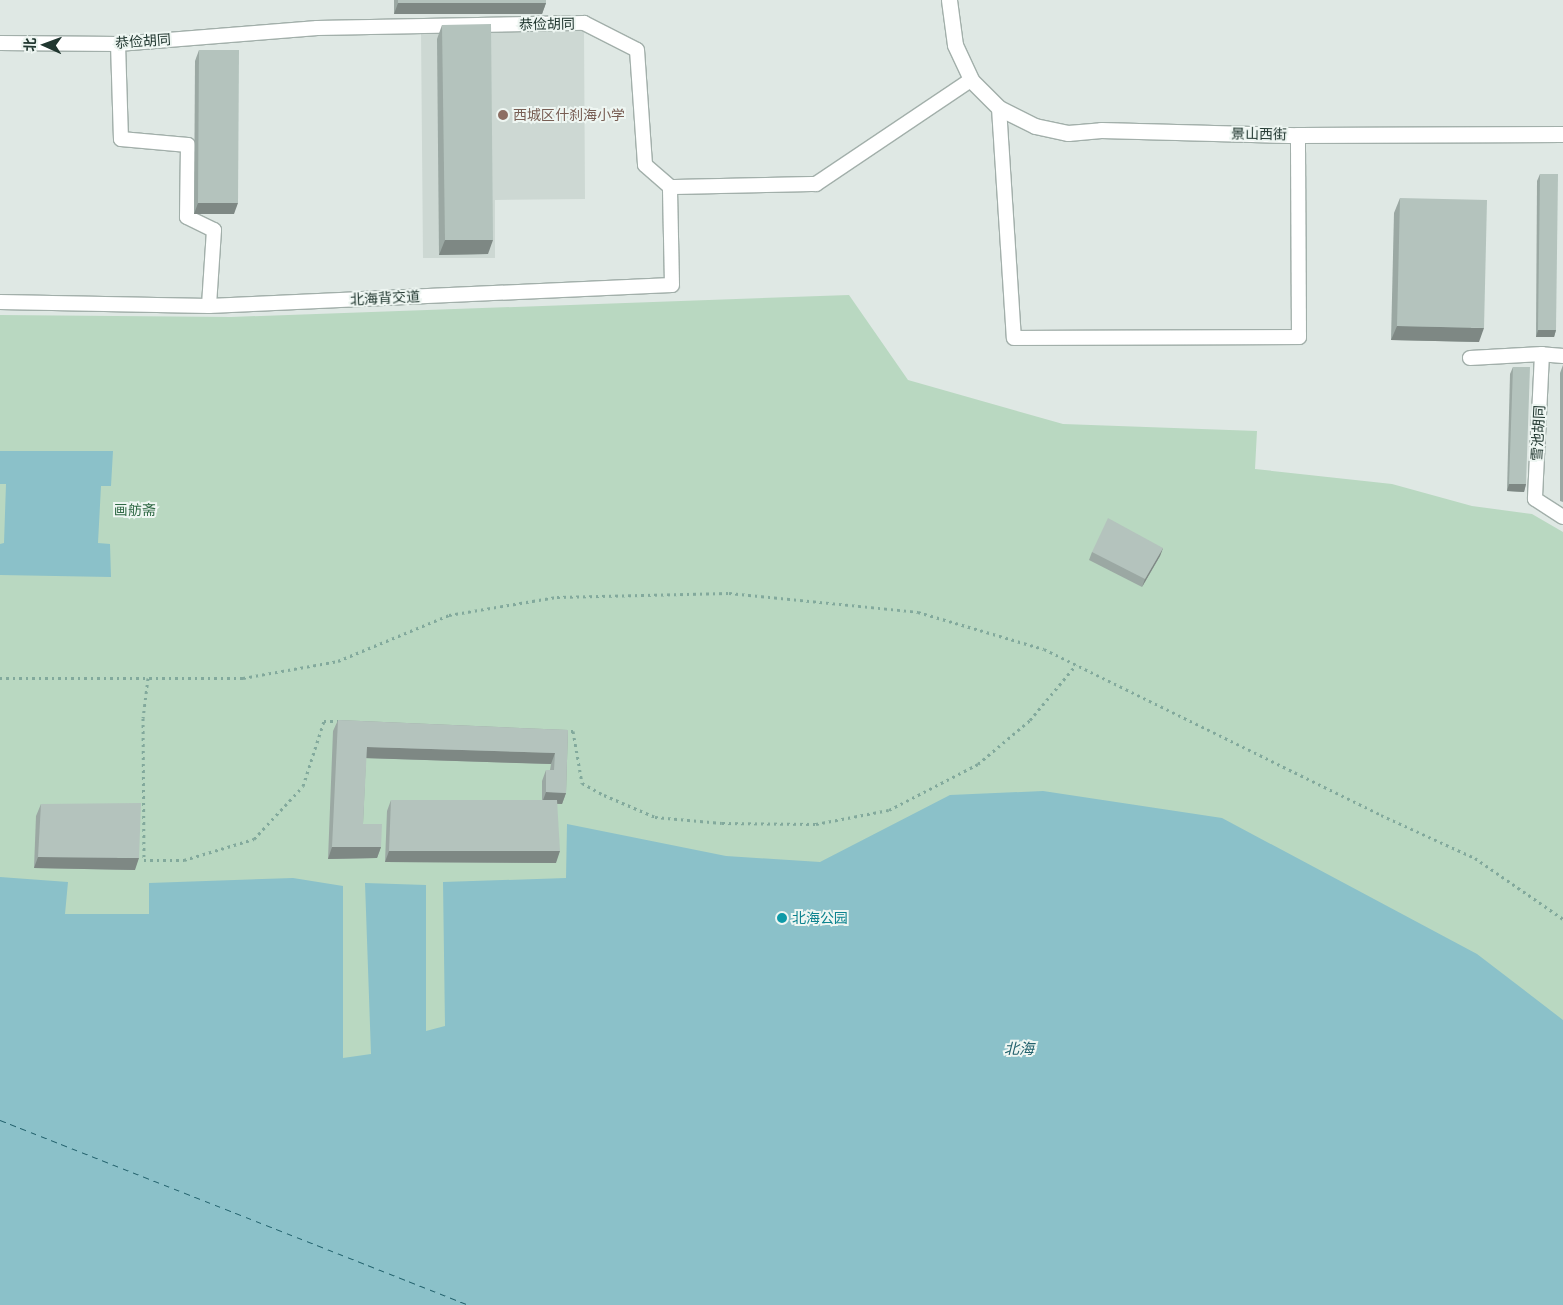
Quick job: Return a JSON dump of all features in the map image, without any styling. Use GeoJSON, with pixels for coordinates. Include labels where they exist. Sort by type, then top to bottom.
{"type":"FeatureCollection","features":[{"type":"Feature","properties":{"kind":"street"},"geometry":{"type":"LineString","coordinates":[[949,0],[955,45],[971,80]]}},
{"type":"Feature","properties":{"kind":"street","name":"景山西街"},"geometry":{"type":"LineString","coordinates":[[971,80],[999,108],[1035,126],[1068,133],[1101,130],[1298,135],[1563,134]]}},
{"type":"Feature","properties":{"kind":"lane","name":"恭俭胡同"},"geometry":{"type":"LineString","coordinates":[[0,43],[118,44],[317,28],[584,23],[637,50],[644,166],[670,187]]}},
{"type":"Feature","properties":{"kind":"lane"},"geometry":{"type":"LineString","coordinates":[[118,44],[120,139],[188,145],[187,217],[214,230],[209,306]]}},
{"type":"Feature","properties":{"kind":"lane"},"geometry":{"type":"LineString","coordinates":[[670,187],[816,184],[971,80]]}},
{"type":"Feature","properties":{"kind":"lane"},"geometry":{"type":"LineString","coordinates":[[999,108],[1014,338],[1299,337],[1298,135]]}},
{"type":"Feature","properties":{"kind":"lane","name":"北海背交道"},"geometry":{"type":"LineString","coordinates":[[0,302],[209,306],[672,286],[670,187]]}},
{"type":"Feature","properties":{"kind":"lane"},"geometry":{"type":"LineString","coordinates":[[1470,358],[1542,354],[1563,356]]}},
{"type":"Feature","properties":{"kind":"lane","name":"雪池胡同"},"geometry":{"type":"LineString","coordinates":[[1542,354],[1534,499],[1563,517]]}},
{"type":"Feature","properties":{"kind":"path"},"geometry":{"type":"LineString","coordinates":[[0,678],[242,678],[338,660],[449,615],[556,597],[720,593],[918,612],[1044,649],[1381,815],[1475,858],[1563,919]]}},
{"type":"Feature","properties":{"kind":"path"},"geometry":{"type":"LineString","coordinates":[[564,730],[573,731],[582,783],[604,795],[655,817],[722,822],[816,824],[889,810],[978,764],[1030,720],[1076,665]]}},
{"type":"Feature","properties":{"kind":"path"},"geometry":{"type":"LineString","coordinates":[[148,678],[143,718],[144,860],[184,860],[254,839],[303,786],[324,721],[343,722]]}},
{"type":"Feature","properties":{"kind":"shaded area","name":"西城区什刹海小学"},"geometry":{"type":"Polygon","coordinates":[[[584,30],[585,199],[495,200],[495,258],[423,258],[421,31],[584,30]]]}},
{"type":"Feature","properties":{"kind":"green space","name":"北海公园"},"geometry":{"type":"Polygon","coordinates":[[[849,295],[908,380],[1063,424],[1257,431],[1255,469],[1392,484],[1472,506],[1532,514],[1563,532],[1563,1305],[0,1305],[0,315],[231,317],[849,295]]]}},
{"type":"Feature","properties":{"kind":"water"},"geometry":{"type":"Polygon","coordinates":[[[0,451],[113,451],[111,486],[101,486],[98,543],[110,544],[111,577],[0,575],[0,544],[4,543],[6,484],[0,484],[0,451]]]}},
{"type":"Feature","properties":{"kind":"water","name":"北海"},"geometry":{"type":"Polygon","coordinates":[[[1043,791],[1222,818],[1477,954],[1563,1020],[1563,1305],[0,1305],[0,877],[68,882],[65,914],[149,914],[149,883],[293,878],[343,886],[343,1058],[371,1054],[365,883],[426,885],[426,1031],[445,1026],[443,882],[566,878],[567,824],[726,856],[820,862],[950,795],[1043,791]]]}},
{"type":"Feature","properties":{"kind":"building"},"geometry":{"type":"Polygon","coordinates":[[[398,0],[546,0],[546,3],[398,3],[398,0]]]}},
{"type":"Feature","properties":{"kind":"building"},"geometry":{"type":"Polygon","coordinates":[[[491,24],[493,240],[445,240],[442,25],[491,24]]]}},
{"type":"Feature","properties":{"kind":"building"},"geometry":{"type":"Polygon","coordinates":[[[199,50],[239,50],[238,203],[198,203],[199,50]]]}},
{"type":"Feature","properties":{"kind":"building"},"geometry":{"type":"Polygon","coordinates":[[[1540,174],[1558,174],[1556,330],[1538,330],[1540,174]]]}},
{"type":"Feature","properties":{"kind":"building"},"geometry":{"type":"Polygon","coordinates":[[[1400,198],[1487,200],[1484,328],[1397,326],[1400,198]]]}},
{"type":"Feature","properties":{"kind":"building"},"geometry":{"type":"Polygon","coordinates":[[[1513,367],[1530,367],[1526,484],[1509,484],[1513,367]]]}},
{"type":"Feature","properties":{"kind":"building"},"geometry":{"type":"Polygon","coordinates":[[[1108,518],[1163,548],[1145,579],[1092,552],[1108,518]]]}},
{"type":"Feature","properties":{"kind":"building"},"geometry":{"type":"Polygon","coordinates":[[[338,720],[568,730],[566,793],[546,792],[546,770],[554,770],[555,753],[367,747],[363,824],[382,824],[381,847],[332,847],[338,720]]]}},
{"type":"Feature","properties":{"kind":"building"},"geometry":{"type":"Polygon","coordinates":[[[391,800],[557,800],[560,851],[389,851],[391,800]]]}},
{"type":"Feature","properties":{"kind":"building"},"geometry":{"type":"Polygon","coordinates":[[[141,803],[139,858],[38,857],[41,804],[141,803]]]}},
{"type":"Feature","properties":{"kind":"ferry route"},"geometry":{"type":"LineString","coordinates":[[0,1120],[469,1305]]}},
{"type":"Feature","properties":{"kind":"place","name":"西城区什刹海小学"},"geometry":{"type":"Point","coordinates":[503,115]}},
{"type":"Feature","properties":{"kind":"place","name":"北海公园"},"geometry":{"type":"Point","coordinates":[782,918]}},
{"type":"Feature","properties":{"kind":"park label","name":"画舫斋"},"geometry":{"type":"Point","coordinates":[135,510]}}]}
